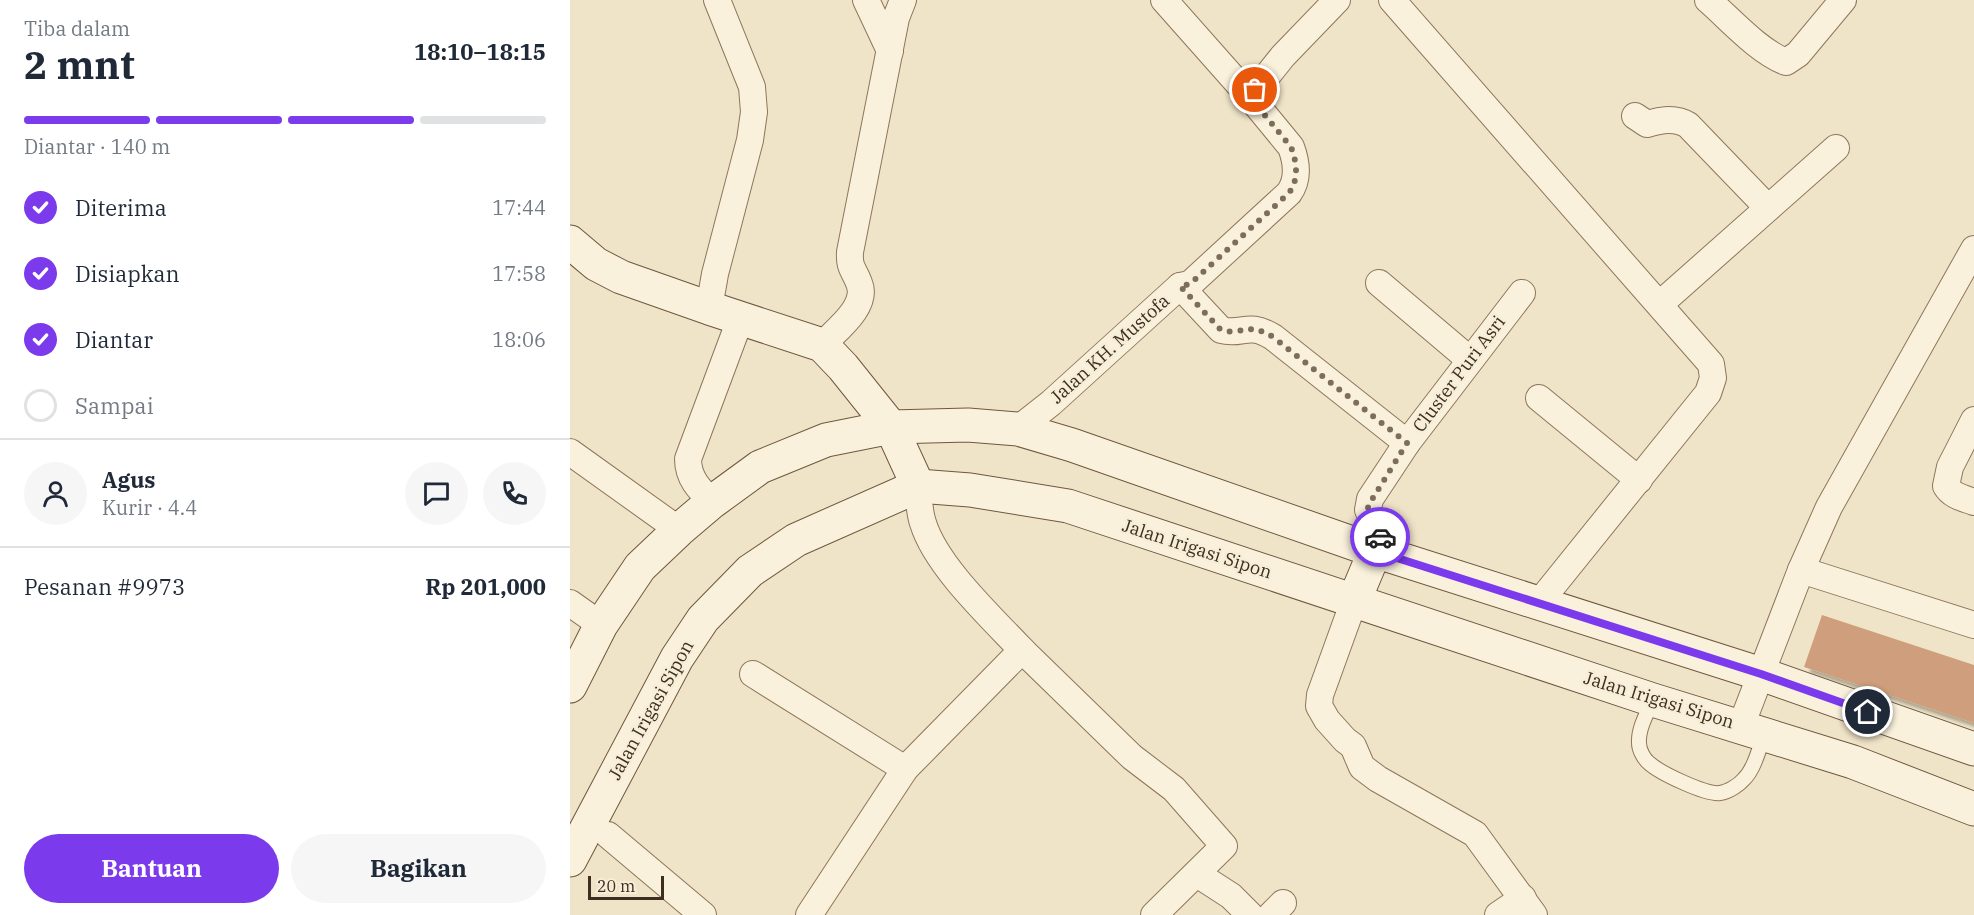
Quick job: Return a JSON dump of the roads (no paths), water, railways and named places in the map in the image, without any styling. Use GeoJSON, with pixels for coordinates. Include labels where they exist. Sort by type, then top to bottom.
{"type":"FeatureCollection","features":[{"type":"Feature","properties":{"kind":"street"},"geometry":{"type":"LineString","coordinates":[[709,308],[715,274],[750,140],[754,112],[752,87],[717,0]]}},
{"type":"Feature","properties":{"kind":"street"},"geometry":{"type":"LineString","coordinates":[[866,0],[890,51]]}},
{"type":"Feature","properties":{"kind":"street"},"geometry":{"type":"LineString","coordinates":[[822,345],[861,300],[860,283],[849,265],[850,252],[896,18],[903,0]]}},
{"type":"Feature","properties":{"kind":"street"},"geometry":{"type":"LineString","coordinates":[[1164,0],[1250,97],[1283,56],[1337,0]]}},
{"type":"Feature","properties":{"kind":"street"},"geometry":{"type":"LineString","coordinates":[[1392,0],[1711,364],[1713,378],[1708,393],[1538,604]]}},
{"type":"Feature","properties":{"kind":"street"},"geometry":{"type":"LineString","coordinates":[[1708,0],[1762,47],[1776,58],[1786,62],[1798,54],[1843,0]]}},
{"type":"Feature","properties":{"kind":"street","name":"Jalan KH. Mustofa"},"geometry":{"type":"LineString","coordinates":[[1018,429],[1051,403],[1180,286],[1190,284],[1295,185],[1295,157],[1291,147],[1250,97]]}},
{"type":"Feature","properties":{"kind":"street"},"geometry":{"type":"LineString","coordinates":[[1635,116],[1647,124],[1673,119],[1688,124],[1768,208]]}},
{"type":"Feature","properties":{"kind":"street"},"geometry":{"type":"LineString","coordinates":[[1660,304],[1836,148]]}},
{"type":"Feature","properties":{"kind":"street"},"geometry":{"type":"LineString","coordinates":[[570,242],[596,264],[621,276],[822,345],[843,367],[893,431],[916,483],[922,522],[931,542],[965,588],[1022,650],[1132,757],[1174,789],[1224,846],[1154,915]]}},
{"type":"Feature","properties":{"kind":"street"},"geometry":{"type":"LineString","coordinates":[[1750,726],[1760,678],[1801,570],[1829,507],[1974,249]]}},
{"type":"Feature","properties":{"kind":"street"},"geometry":{"type":"LineString","coordinates":[[1379,283],[1470,360]]}},
{"type":"Feature","properties":{"kind":"street"},"geometry":{"type":"LineString","coordinates":[[1180,286],[1221,330],[1257,329],[1273,337],[1407,443]]}},
{"type":"Feature","properties":{"kind":"street","name":"Cluster Puri Asri"},"geometry":{"type":"LineString","coordinates":[[1375,551],[1380,532],[1369,515],[1368,506],[1407,443],[1522,293]]}},
{"type":"Feature","properties":{"kind":"street"},"geometry":{"type":"LineString","coordinates":[[712,502],[696,487],[687,467],[687,459],[741,317]]}},
{"type":"Feature","properties":{"kind":"street"},"geometry":{"type":"LineString","coordinates":[[1539,398],[1639,480]]}},
{"type":"Feature","properties":{"kind":"street"},"geometry":{"type":"LineString","coordinates":[[1974,420],[1950,467],[1946,486],[1948,491],[1955,495],[1974,502]]}},
{"type":"Feature","properties":{"kind":"street"},"geometry":{"type":"LineString","coordinates":[[570,686],[601,625],[640,567],[712,502],[760,467],[826,440],[893,431],[968,425],[1018,429],[1072,445],[1375,551],[1974,749]]}},
{"type":"Feature","properties":{"kind":"street"},"geometry":{"type":"LineString","coordinates":[[570,452],[679,530]]}},
{"type":"Feature","properties":{"kind":"street","name":"Jalan Irigasi Sipon"},"geometry":{"type":"LineString","coordinates":[[583,838],[677,658],[703,619],[750,571],[796,540],[916,483],[1068,506],[1653,700],[1750,726],[1853,762],[1974,809]]}},
{"type":"Feature","properties":{"kind":"street"},"geometry":{"type":"LineString","coordinates":[[1375,551],[1320,695],[1319,706],[1327,720],[1353,746],[1362,767],[1475,834],[1528,906],[1498,915]]}},
{"type":"Feature","properties":{"kind":"street"},"geometry":{"type":"LineString","coordinates":[[1801,570],[1974,625]]}},
{"type":"Feature","properties":{"kind":"street"},"geometry":{"type":"LineString","coordinates":[[570,603],[601,625]]}},
{"type":"Feature","properties":{"kind":"street"},"geometry":{"type":"LineString","coordinates":[[808,915],[905,769],[1022,650]]}},
{"type":"Feature","properties":{"kind":"street"},"geometry":{"type":"LineString","coordinates":[[753,674],[905,769]]}},
{"type":"Feature","properties":{"kind":"street"},"geometry":{"type":"LineString","coordinates":[[583,838],[703,915]]}},
{"type":"Feature","properties":{"kind":"street"},"geometry":{"type":"LineString","coordinates":[[1197,874],[1231,896],[1250,915]]}},
{"type":"Feature","properties":{"kind":"lane"},"geometry":{"type":"LineString","coordinates":[[1653,700],[1639,733],[1638,745],[1641,753],[1648,763],[1707,792],[1719,793],[1744,779],[1752,766],[1750,726]]}}]}
